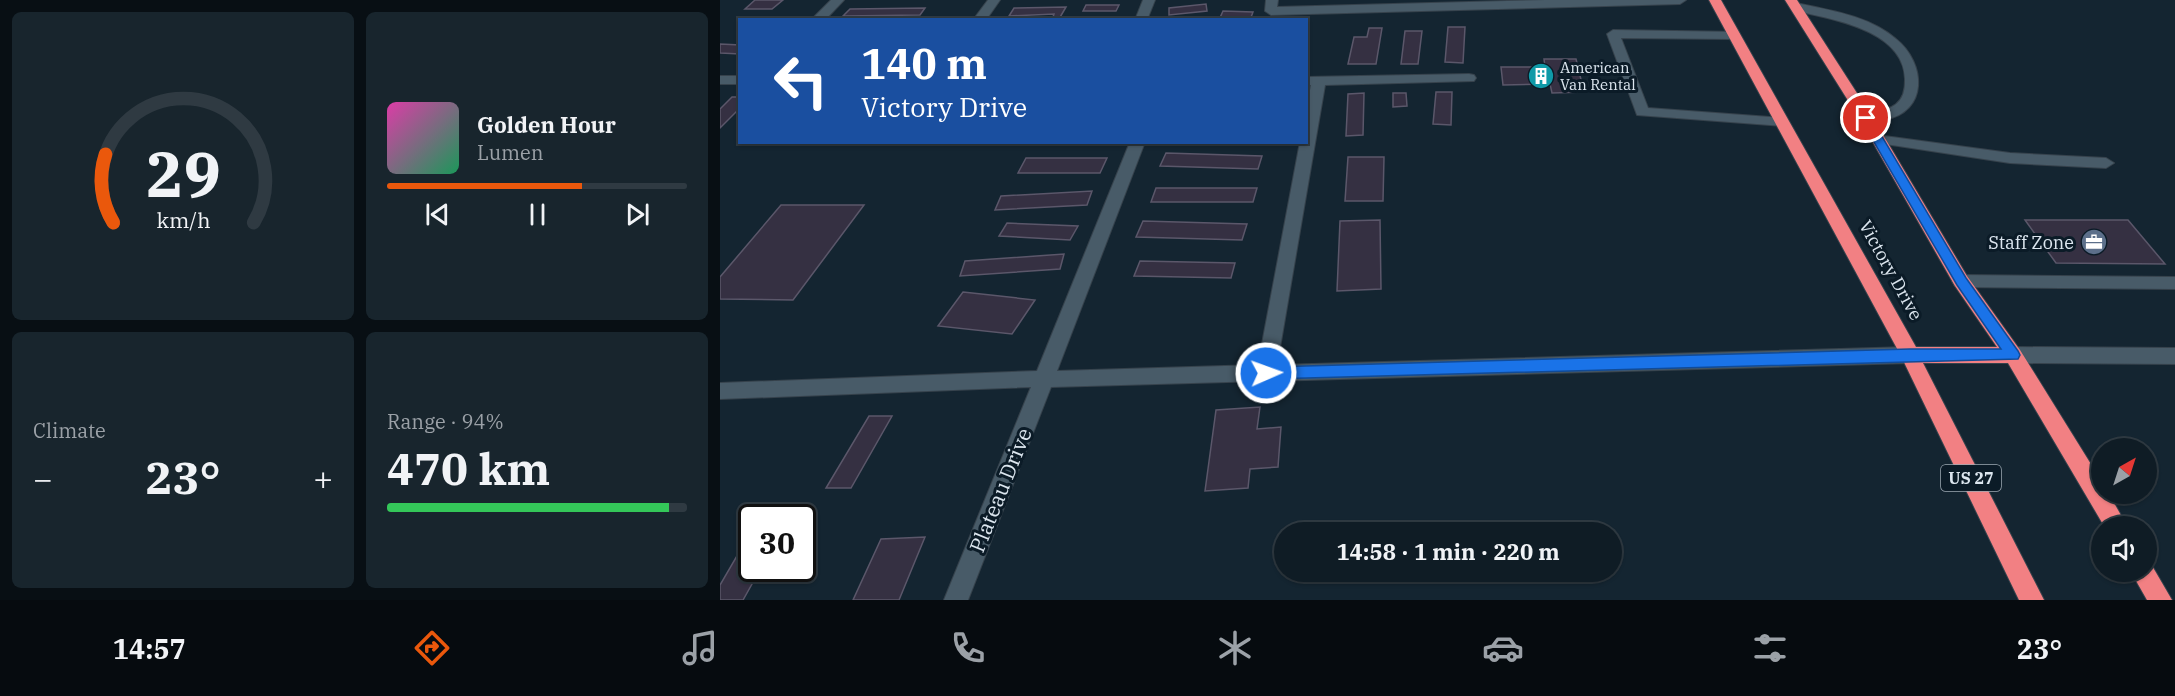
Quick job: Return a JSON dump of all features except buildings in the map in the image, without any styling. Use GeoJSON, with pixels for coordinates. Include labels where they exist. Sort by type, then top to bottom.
{"type":"FeatureCollection","features":[{"type":"Feature","properties":{"kind":"highway","name":"Victory Drive"},"geometry":{"type":"LineString","coordinates":[[1715,0],[1910,355],[2032,600]]}},
{"type":"Feature","properties":{"kind":"highway"},"geometry":{"type":"LineString","coordinates":[[1793,4],[1866,118],[1961,281],[2013,355],[2110,516]]}},
{"type":"Feature","properties":{"kind":"highway"},"geometry":{"type":"LineString","coordinates":[[1910,355],[2013,355]]}},
{"type":"Feature","properties":{"kind":"highway"},"geometry":{"type":"LineString","coordinates":[[2149,582],[2160,600]]}},
{"type":"Feature","properties":{"kind":"street"},"geometry":{"type":"LineString","coordinates":[[819,18],[837,0]]}},
{"type":"Feature","properties":{"kind":"street"},"geometry":{"type":"LineString","coordinates":[[981,18],[994,0]]}},
{"type":"Feature","properties":{"kind":"street"},"geometry":{"type":"LineString","coordinates":[[1142,18],[1149,0]]}},
{"type":"Feature","properties":{"kind":"street"},"geometry":{"type":"LineString","coordinates":[[1272,0],[1271,11],[1680,0]]}},
{"type":"Feature","properties":{"kind":"street"},"geometry":{"type":"LineString","coordinates":[[1793,4],[1865,25],[1899,46],[1915,73],[1912,94],[1893,113],[1866,118]]}},
{"type":"Feature","properties":{"kind":"street"},"geometry":{"type":"LineString","coordinates":[[1734,35],[1613,34],[1642,112],[1782,122]]}},
{"type":"Feature","properties":{"kind":"street"},"geometry":{"type":"LineString","coordinates":[[1308,112],[1313,81],[1469,78]]}},
{"type":"Feature","properties":{"kind":"street"},"geometry":{"type":"LineString","coordinates":[[720,80],[738,80]]}},
{"type":"Feature","properties":{"kind":"street"},"geometry":{"type":"LineString","coordinates":[[1878,139],[2010,158],[2106,164]]}},
{"type":"Feature","properties":{"kind":"street","name":"Plateau Drive"},"geometry":{"type":"LineString","coordinates":[[956,600],[1137,144]]}},
{"type":"Feature","properties":{"kind":"street"},"geometry":{"type":"LineString","coordinates":[[1266,373],[1303,144]]}},
{"type":"Feature","properties":{"kind":"street"},"geometry":{"type":"LineString","coordinates":[[1961,281],[2175,283]]}},
{"type":"Feature","properties":{"kind":"street"},"geometry":{"type":"LineString","coordinates":[[720,390],[1910,355]]}},
{"type":"Feature","properties":{"kind":"street"},"geometry":{"type":"LineString","coordinates":[[2013,355],[2175,356]]}},
{"type":"Feature","properties":{"kind":"place","name":"American Van Rental"},"geometry":{"type":"Point","coordinates":[1541,76]}},
{"type":"Feature","properties":{"kind":"place","name":"Staff Zone"},"geometry":{"type":"Point","coordinates":[2094,242]}},
{"type":"Feature","properties":{"kind":"route"},"geometry":{"type":"LineString","coordinates":[[1266,373],[1910,355],[2013,355],[1961,281],[1866,118]]}}]}
